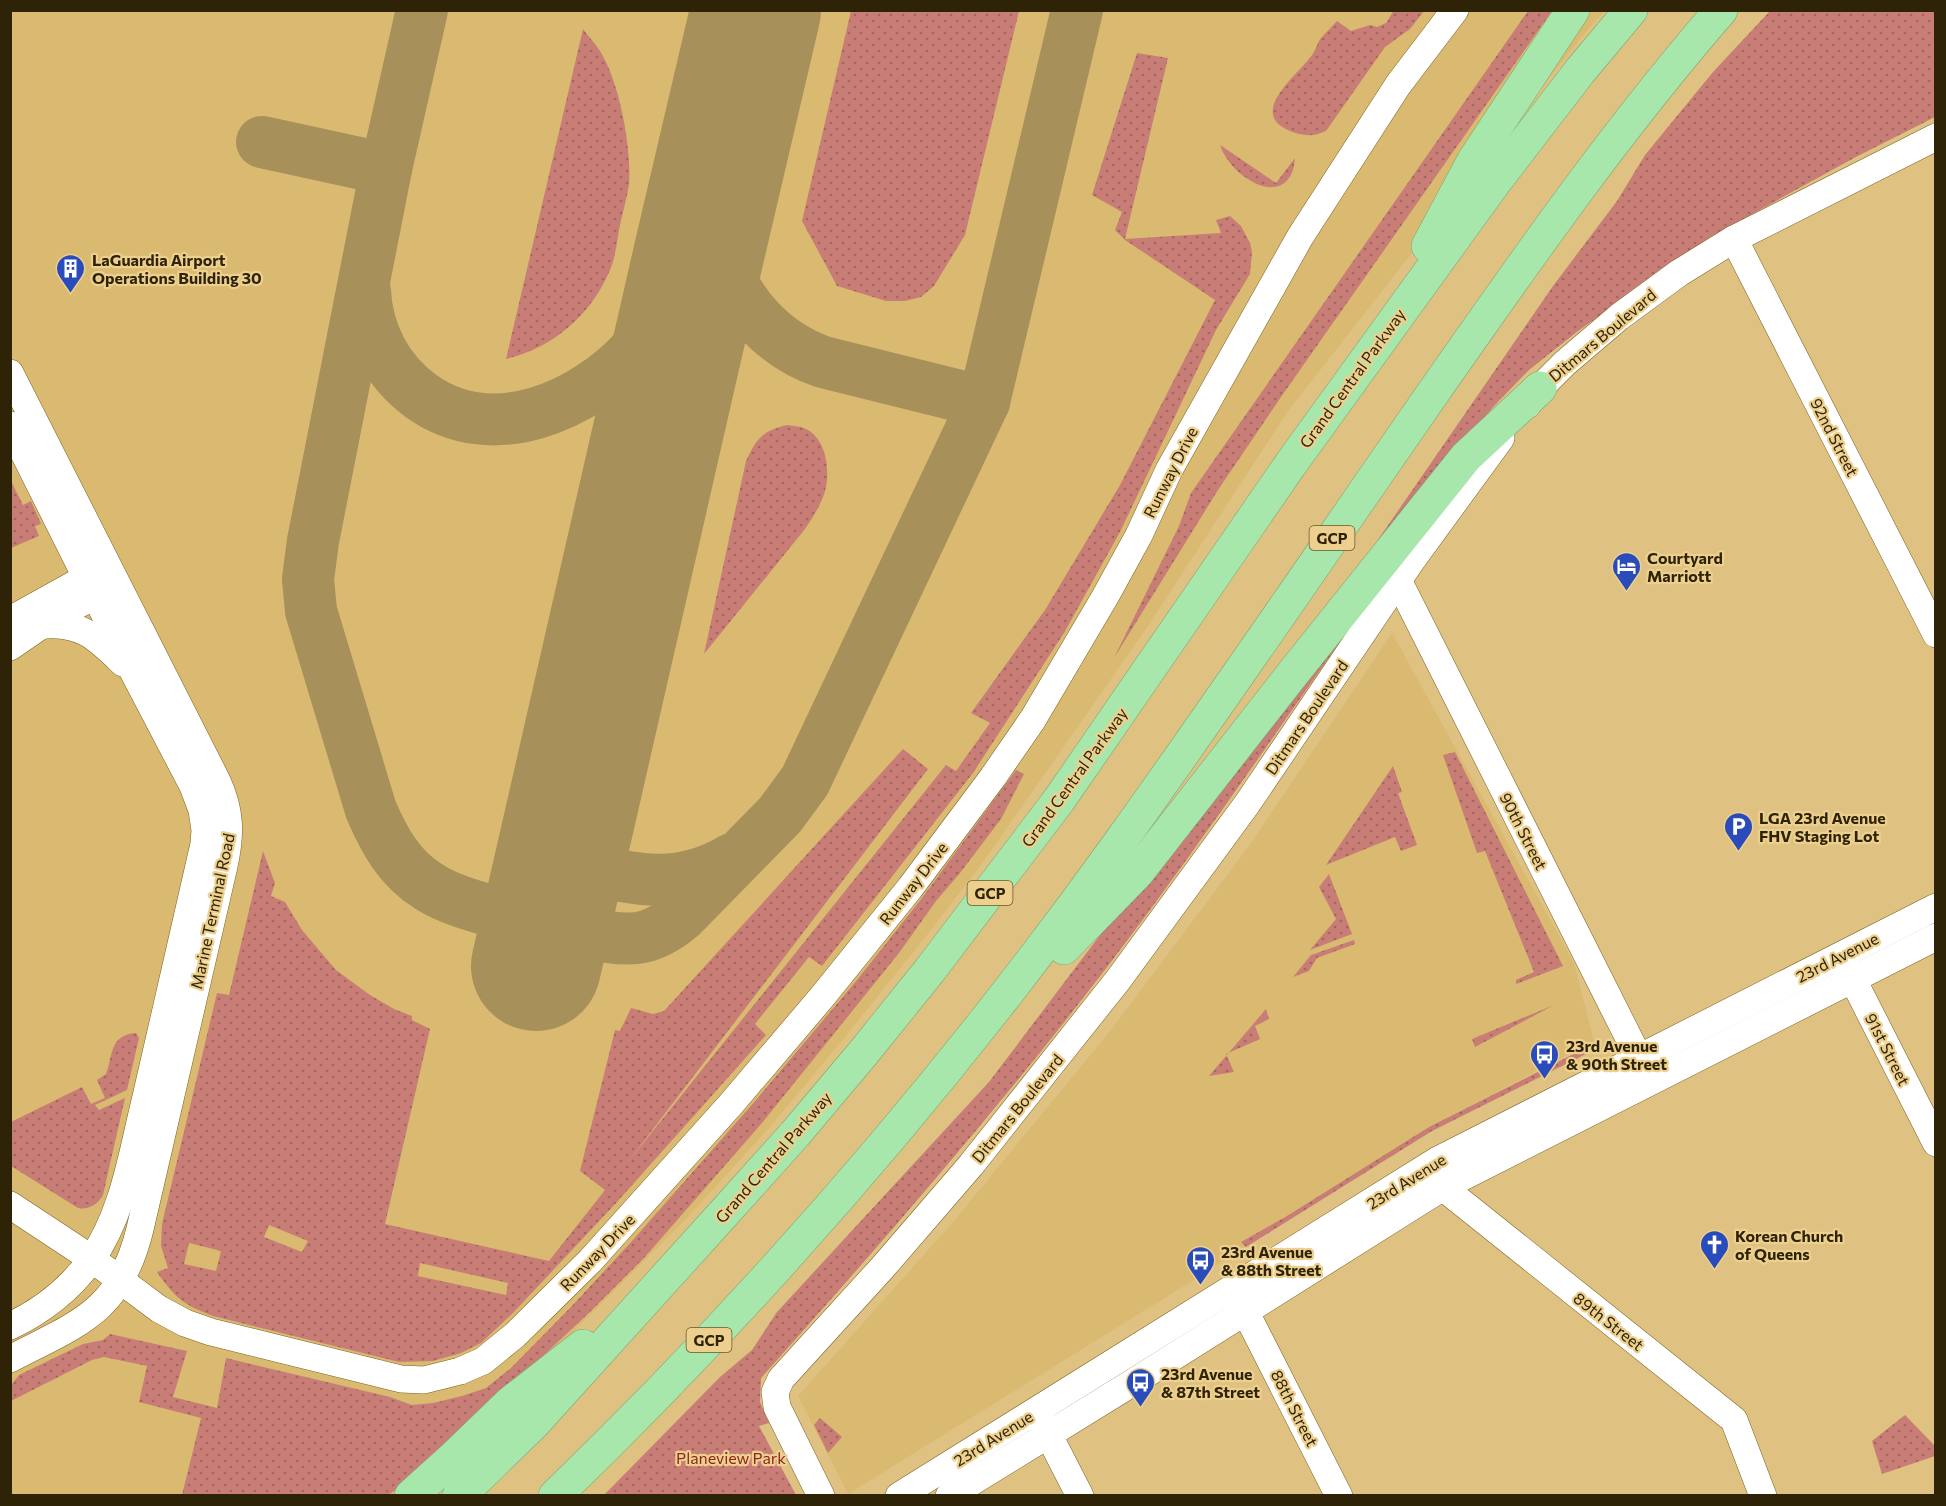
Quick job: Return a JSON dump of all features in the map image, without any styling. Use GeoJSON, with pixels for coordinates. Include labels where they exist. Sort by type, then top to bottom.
{"type":"FeatureCollection","features":[{"type":"Feature","properties":{"kind":"highway"},"geometry":{"type":"LineString","coordinates":[[1372,351],[1462,179],[1573,10]]}},
{"type":"Feature","properties":{"kind":"highway"},"geometry":{"type":"LineString","coordinates":[[1544,57],[1579,10]]}},
{"type":"Feature","properties":{"kind":"highway","name":"Grand Central Parkway"},"geometry":{"type":"LineString","coordinates":[[459,1496],[534,1423],[787,1143],[864,1052],[996,885],[1111,727],[1372,351],[1494,183],[1580,71],[1631,10]]}},
{"type":"Feature","properties":{"kind":"highway","name":"GCP"},"geometry":{"type":"LineString","coordinates":[[555,1496],[613,1439],[760,1285],[902,1124],[1034,958],[1125,836],[1552,223],[1629,120],[1721,10]]}},
{"type":"Feature","properties":{"kind":"highway"},"geometry":{"type":"LineString","coordinates":[[946,1069],[1137,873],[1466,457],[1540,388]]}},
{"type":"Feature","properties":{"kind":"highway"},"geometry":{"type":"LineString","coordinates":[[411,1496],[452,1460],[510,1402],[653,1291]]}},
{"type":"Feature","properties":{"kind":"street","name":"Runway Drive"},"geometry":{"type":"LineString","coordinates":[[10,1205],[92,1259],[172,1317],[196,1328],[401,1379],[424,1380],[460,1371],[483,1361],[515,1335],[590,1261],[778,1050],[903,896],[993,777],[1033,719],[1106,597],[1139,535],[1169,470],[1300,237],[1398,86],[1455,10]]}},
{"type":"Feature","properties":{"kind":"street","name":"Ditmars Boulevard"},"geometry":{"type":"LineString","coordinates":[[821,1496],[777,1407],[775,1392],[781,1379],[883,1267],[971,1165],[1156,930],[1247,804],[1465,485],[1540,388],[1565,363],[1634,306],[1679,273],[1734,239],[1935,137]]}},
{"type":"Feature","properties":{"kind":"street","name":"92nd Street"},"geometry":{"type":"LineString","coordinates":[[1734,239],[1935,634]]}},
{"type":"Feature","properties":{"kind":"street","name":"Marine Terminal Road"},"geometry":{"type":"LineString","coordinates":[[10,374],[102,581],[136,677],[199,798],[205,830],[136,1244],[121,1281],[109,1298],[92,1314],[10,1359]]}},
{"type":"Feature","properties":{"kind":"street","name":"Marine Terminal Road"},"geometry":{"type":"LineString","coordinates":[[10,425],[217,781],[228,812],[229,833],[226,855],[173,1032],[122,1194],[108,1231],[92,1259],[59,1294],[33,1314],[10,1326]]}},
{"type":"Feature","properties":{"kind":"street","name":"90th Street"},"geometry":{"type":"LineString","coordinates":[[1398,580],[1645,1069]]}},
{"type":"Feature","properties":{"kind":"street"},"geometry":{"type":"LineString","coordinates":[[10,620],[102,581]]}},
{"type":"Feature","properties":{"kind":"street"},"geometry":{"type":"LineString","coordinates":[[10,647],[45,625],[102,581]]}},
{"type":"Feature","properties":{"kind":"street"},"geometry":{"type":"LineString","coordinates":[[45,625],[69,625],[86,631],[136,677]]}},
{"type":"Feature","properties":{"kind":"street","name":"23rd Avenue"},"geometry":{"type":"LineString","coordinates":[[949,1496],[1050,1435],[1443,1187],[1840,955],[1935,907]]}},
{"type":"Feature","properties":{"kind":"street","name":"23rd Avenue"},"geometry":{"type":"LineString","coordinates":[[899,1496],[1421,1170],[1457,1150],[1853,979],[1935,937]]}},
{"type":"Feature","properties":{"kind":"street","name":"91st Street"},"geometry":{"type":"LineString","coordinates":[[1840,955],[1935,1143]]}},
{"type":"Feature","properties":{"kind":"street","name":"89th Street"},"geometry":{"type":"LineString","coordinates":[[1421,1170],[1734,1420],[1763,1496]]}},
{"type":"Feature","properties":{"kind":"street","name":"88th Street"},"geometry":{"type":"LineString","coordinates":[[1232,1289],[1246,1312],[1339,1496]]}},
{"type":"Feature","properties":{"kind":"street"},"geometry":{"type":"LineString","coordinates":[[1036,1411],[1080,1496]]}},
{"type":"Feature","properties":{"kind":"shaded area"},"geometry":{"type":"Polygon","coordinates":[[[10,11],[1604,11],[1288,411],[1146,629],[981,865],[845,1037],[770,1127],[685,1220],[559,1346],[398,1496],[11,1495],[10,11]]]}},
{"type":"Feature","properties":{"kind":"shaded area"},"geometry":{"type":"Polygon","coordinates":[[[1392,633],[1574,963],[1594,1041],[1429,1127],[1189,1283],[848,1494],[798,1396],[953,1222],[1111,1030],[1249,846],[1392,633]]]}},
{"type":"Feature","properties":{"kind":"green space"},"geometry":{"type":"Polygon","coordinates":[[[1394,10],[1424,11],[1410,29],[1385,47],[1326,131],[1304,135],[1290,131],[1278,123],[1273,114],[1274,104],[1279,94],[1312,55],[1321,38],[1337,21],[1351,31],[1370,25],[1377,27],[1386,23],[1394,10]]]}},
{"type":"Feature","properties":{"kind":"green space"},"geometry":{"type":"Polygon","coordinates":[[[851,11],[1019,11],[965,235],[934,286],[921,297],[905,301],[886,301],[837,286],[802,221],[851,11]]]}},
{"type":"Feature","properties":{"kind":"green space"},"geometry":{"type":"Polygon","coordinates":[[[1528,11],[1552,11],[1218,490],[1114,658],[1179,526],[1191,493],[1528,11]]]}},
{"type":"Feature","properties":{"kind":"green space"},"geometry":{"type":"Polygon","coordinates":[[[1770,11],[1935,11],[1935,117],[1854,158],[1712,236],[1578,331],[1529,370],[1495,405],[1373,547],[1553,286],[1617,201],[1645,155],[1713,72],[1770,11]]]}},
{"type":"Feature","properties":{"kind":"green space"},"geometry":{"type":"Polygon","coordinates":[[[583,29],[607,64],[623,115],[626,134],[629,184],[615,253],[602,286],[582,315],[555,338],[540,347],[506,359],[583,29]]]}},
{"type":"Feature","properties":{"kind":"green space"},"geometry":{"type":"Polygon","coordinates":[[[1137,53],[1168,58],[1125,239],[1221,233],[1216,220],[1230,216],[1241,226],[1250,243],[1252,252],[1250,274],[1216,330],[1120,532],[1064,633],[973,773],[822,966],[809,957],[755,1024],[766,1035],[617,1202],[513,1313],[481,1343],[461,1353],[433,1361],[399,1362],[213,1316],[181,1300],[157,1272],[168,1268],[161,1246],[162,1224],[217,993],[229,995],[263,851],[275,883],[271,896],[285,902],[302,930],[336,970],[370,995],[412,1016],[412,1020],[430,1029],[385,1224],[549,1261],[605,1190],[580,1171],[615,1030],[620,1031],[631,1008],[653,1014],[664,1011],[903,749],[928,769],[628,1162],[946,765],[956,771],[990,723],[971,713],[1045,610],[1120,485],[1215,300],[1125,240],[1115,230],[1122,212],[1092,195],[1137,53]],[[269,1225],[264,1237],[302,1252],[308,1241],[269,1225]],[[189,1243],[184,1264],[216,1271],[221,1251],[189,1243]],[[420,1263],[418,1276],[506,1295],[508,1283],[420,1263]]]}},
{"type":"Feature","properties":{"kind":"green space"},"geometry":{"type":"Polygon","coordinates":[[[1220,145],[1276,183],[1295,158],[1291,174],[1283,184],[1273,187],[1260,185],[1236,170],[1220,145]]]}},
{"type":"Feature","properties":{"kind":"green space"},"geometry":{"type":"Polygon","coordinates":[[[787,425],[809,431],[821,445],[827,463],[827,483],[823,496],[805,529],[704,654],[746,461],[761,437],[787,425]]]}},
{"type":"Feature","properties":{"kind":"green space"},"geometry":{"type":"Polygon","coordinates":[[[10,479],[23,505],[31,501],[41,524],[35,526],[39,536],[11,548],[10,479]]]}},
{"type":"Feature","properties":{"kind":"green space","name":"Planeview Park"},"geometry":{"type":"Polygon","coordinates":[[[1342,639],[1228,802],[1069,1016],[940,1173],[761,1378],[760,1402],[769,1423],[759,1426],[796,1495],[603,1496],[720,1377],[752,1350],[777,1312],[989,1082],[1153,865],[1330,640],[1342,639]]]}},
{"type":"Feature","properties":{"kind":"green space"},"geometry":{"type":"Polygon","coordinates":[[[1455,752],[1563,966],[1516,984],[1516,980],[1534,972],[1485,851],[1477,853],[1443,755],[1455,752]]]}},
{"type":"Feature","properties":{"kind":"green space"},"geometry":{"type":"Polygon","coordinates":[[[1393,766],[1402,792],[1398,793],[1417,845],[1401,851],[1395,837],[1326,865],[1393,766]]]}},
{"type":"Feature","properties":{"kind":"green space"},"geometry":{"type":"Polygon","coordinates":[[[1016,770],[1024,774],[1001,819],[936,901],[899,953],[762,1123],[644,1258],[590,1312],[409,1481],[388,1495],[182,1495],[201,1418],[139,1402],[147,1366],[104,1357],[92,1360],[11,1401],[11,1385],[19,1375],[83,1344],[103,1340],[110,1334],[187,1351],[173,1397],[217,1408],[226,1358],[390,1397],[412,1405],[433,1403],[486,1388],[511,1368],[571,1307],[756,1100],[857,980],[922,898],[1016,770]]]}},
{"type":"Feature","properties":{"kind":"green space"},"geometry":{"type":"Polygon","coordinates":[[[1329,874],[1352,934],[1310,950],[1336,919],[1319,887],[1329,874]]]}},
{"type":"Feature","properties":{"kind":"green space"},"geometry":{"type":"Polygon","coordinates":[[[1354,940],[1355,944],[1317,958],[1309,971],[1293,977],[1311,955],[1354,940]]]}},
{"type":"Feature","properties":{"kind":"green space"},"geometry":{"type":"Polygon","coordinates":[[[1554,1005],[1475,1047],[1472,1039],[1554,1005]]]}},
{"type":"Feature","properties":{"kind":"green space"},"geometry":{"type":"Polygon","coordinates":[[[1266,1009],[1269,1019],[1255,1026],[1260,1039],[1229,1053],[1266,1009]]]}},
{"type":"Feature","properties":{"kind":"green space"},"geometry":{"type":"Polygon","coordinates":[[[136,1033],[139,1038],[127,1090],[95,1105],[99,1110],[125,1098],[103,1195],[93,1206],[78,1208],[11,1166],[11,1122],[82,1087],[91,1104],[105,1098],[97,1080],[106,1074],[116,1042],[127,1035],[136,1033]]]}},
{"type":"Feature","properties":{"kind":"green space"},"geometry":{"type":"Polygon","coordinates":[[[1595,1043],[1594,1050],[1432,1131],[1246,1247],[1241,1242],[1287,1216],[1429,1127],[1595,1043]]]}},
{"type":"Feature","properties":{"kind":"green space"},"geometry":{"type":"Polygon","coordinates":[[[1227,1055],[1234,1072],[1209,1076],[1227,1055]]]}},
{"type":"Feature","properties":{"kind":"green space"},"geometry":{"type":"Polygon","coordinates":[[[1905,1415],[1935,1446],[1935,1456],[1882,1474],[1872,1441],[1905,1415]]]}},
{"type":"Feature","properties":{"kind":"green space"},"geometry":{"type":"Polygon","coordinates":[[[820,1418],[842,1437],[828,1453],[814,1425],[820,1418]]]}},
{"type":"Feature","properties":{"kind":"taxiway"},"geometry":{"type":"LineString","coordinates":[[422,10],[386,169],[313,541],[308,579],[311,611],[371,810],[387,842],[409,871],[441,893],[475,906],[600,936],[628,939],[655,933],[681,916],[780,815],[805,781],[984,402],[1077,10]]}},
{"type":"Feature","properties":{"kind":"taxiway"},"geometry":{"type":"LineString","coordinates":[[739,10],[752,27]]}},
{"type":"Feature","properties":{"kind":"taxiway"},"geometry":{"type":"LineString","coordinates":[[262,142],[386,169]]}},
{"type":"Feature","properties":{"kind":"taxiway"},"geometry":{"type":"LineString","coordinates":[[714,189],[719,238],[728,272],[747,306],[773,334],[805,355],[823,362],[984,402]]}},
{"type":"Feature","properties":{"kind":"taxiway"},"geometry":{"type":"LineString","coordinates":[[365,291],[370,322],[381,350],[398,375],[409,386],[421,396],[448,411],[477,418],[507,419],[536,413],[564,403],[591,388],[615,369],[637,348],[655,326],[699,253]]}},
{"type":"Feature","properties":{"kind":"taxiway"},"geometry":{"type":"LineString","coordinates":[[560,862],[626,877],[668,879],[689,877],[732,859]]}},
{"type":"Feature","properties":{"kind":"runway"},"geometry":{"type":"LineString","coordinates":[[536,966],[756,10]]}},
{"type":"Feature","properties":{"kind":"place","name":"LaGuardia Airport Operations Building 30"},"geometry":{"type":"Point","coordinates":[71,294]}},
{"type":"Feature","properties":{"kind":"place","name":"Courtyard Marriott"},"geometry":{"type":"Point","coordinates":[1626,592]}},
{"type":"Feature","properties":{"kind":"place","name":"LGA 23rd Avenue FHV Staging Lot"},"geometry":{"type":"Point","coordinates":[1738,852]}},
{"type":"Feature","properties":{"kind":"place","name":"23rd Avenue & 90th Street"},"geometry":{"type":"Point","coordinates":[1545,1080]}},
{"type":"Feature","properties":{"kind":"place","name":"Korean Church of Queens"},"geometry":{"type":"Point","coordinates":[1714,1270]}},
{"type":"Feature","properties":{"kind":"place","name":"23rd Avenue & 88th Street"},"geometry":{"type":"Point","coordinates":[1200,1286]}},
{"type":"Feature","properties":{"kind":"place","name":"23rd Avenue & 87th Street"},"geometry":{"type":"Point","coordinates":[1140,1408]}}]}
